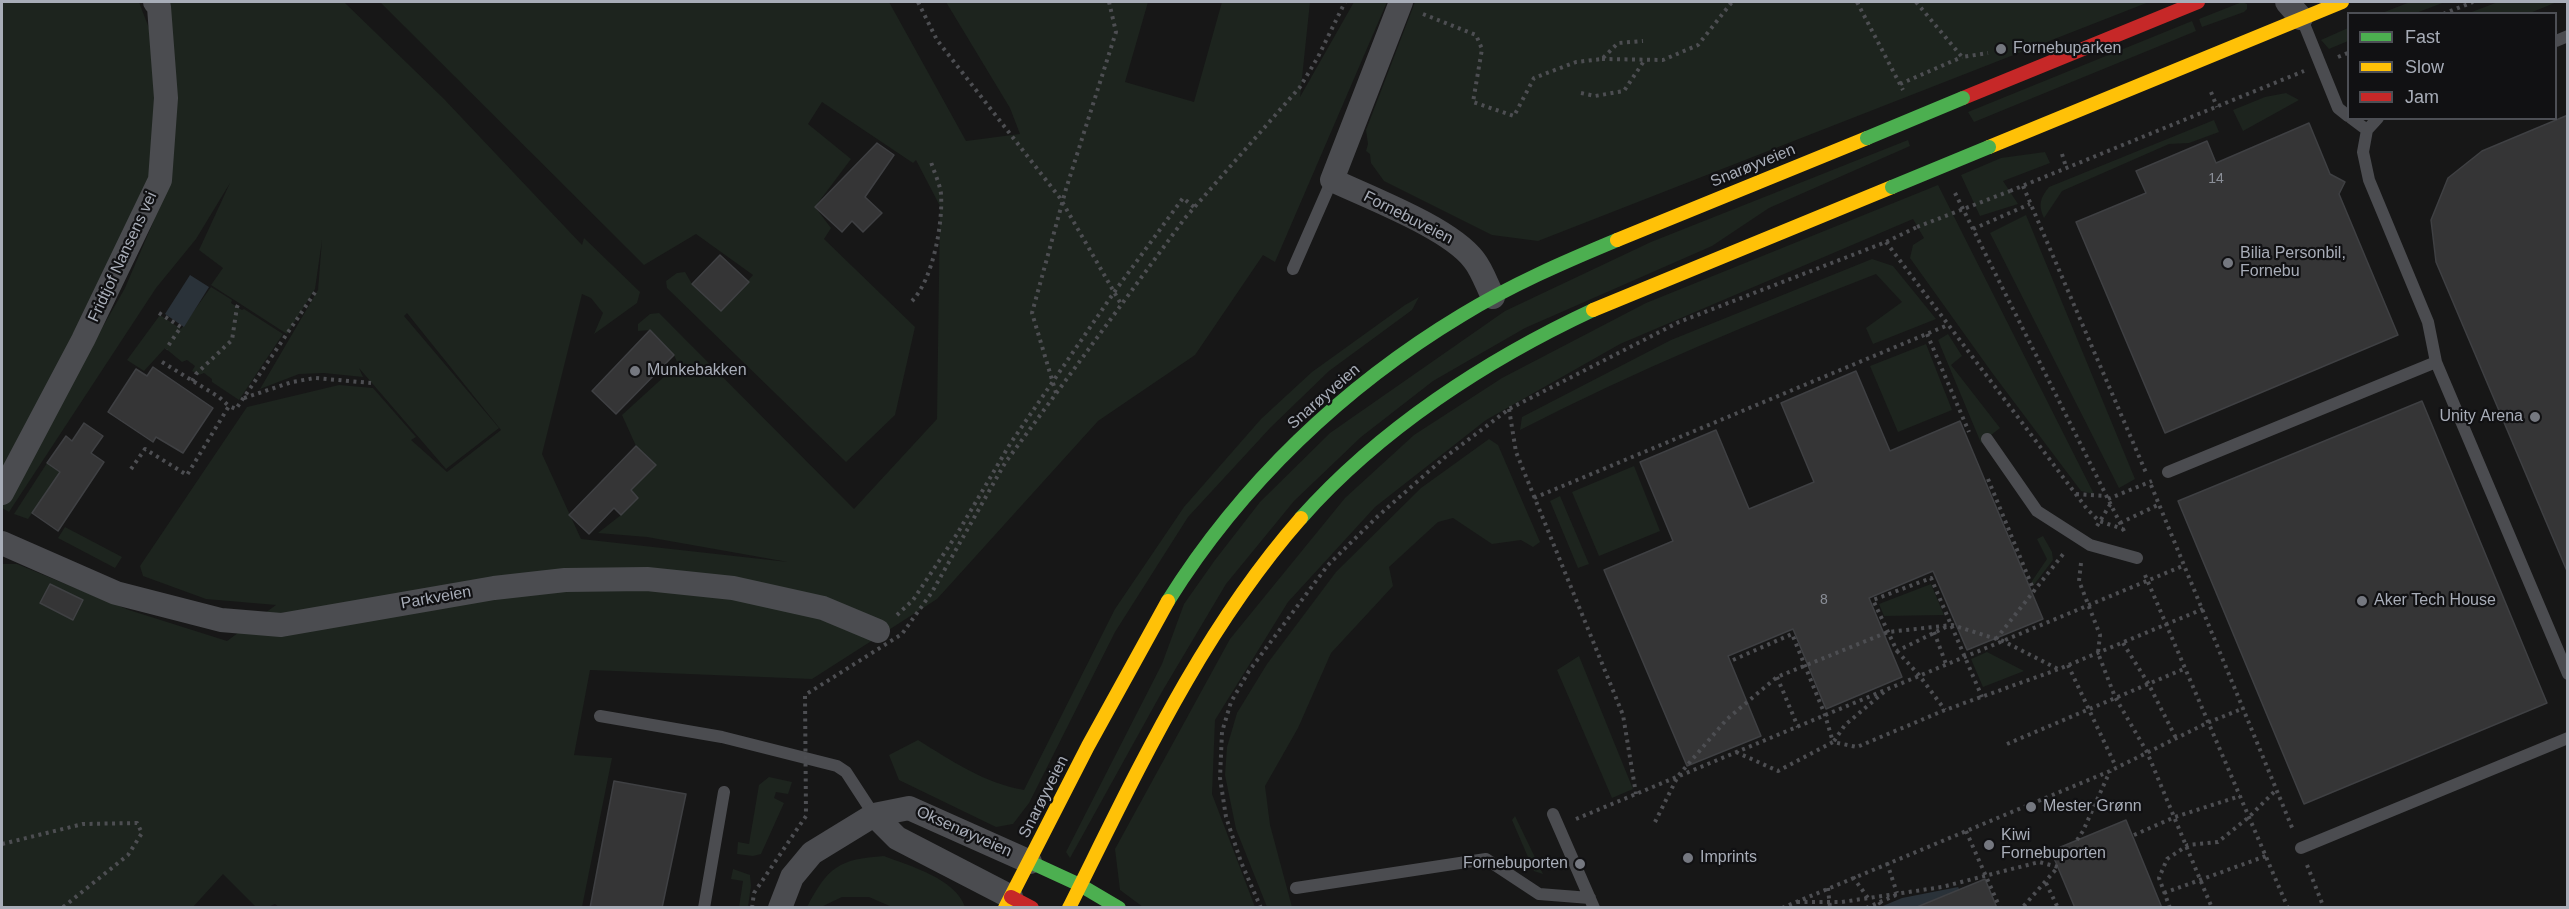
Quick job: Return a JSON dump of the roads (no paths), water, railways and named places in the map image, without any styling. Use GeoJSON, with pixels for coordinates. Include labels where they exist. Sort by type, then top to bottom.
{"type":"FeatureCollection","features":[{"type":"Feature","properties":{"kind":"main road","name":"Snarøyveien"},"geometry":{"type":"LineString","coordinates":[[1008,902],[1092,738],[1160,614],[1195,560],[1234,508],[1284,454],[1334,407],[1399,356],[1460,316],[1524,280],[1601,246],[2198,2]]}},
{"type":"Feature","properties":{"kind":"main road"},"geometry":{"type":"LineString","coordinates":[[1069,908],[1171,704],[1242,590],[1286,536],[1323,497],[1377,446],[1438,398],[1496,361],[1622,296],[1989,147],[2296,7],[2342,2]]}},
{"type":"Feature","properties":{"kind":"main road","name":"Oksenøyveien"},"geometry":{"type":"LineString","coordinates":[[1030,862],[1080,885],[1119,908]]}},
{"type":"Feature","properties":{"kind":"main road","name":"Oksenøyveien"},"geometry":{"type":"LineString","coordinates":[[1008,902],[1032,908]]}},
{"type":"Feature","properties":{"kind":"street","name":"Fridtjof Nansens vei"},"geometry":{"type":"LineString","coordinates":[[2,493],[83,340],[160,180],[166,98],[159,7],[155,2]]}},
{"type":"Feature","properties":{"kind":"street"},"geometry":{"type":"LineString","coordinates":[[1332,180],[1400,3]]}},
{"type":"Feature","properties":{"kind":"street","name":"Fornebuveien"},"geometry":{"type":"LineString","coordinates":[[1332,180],[1436,229],[1458,244],[1476,261],[1493,297]]}},
{"type":"Feature","properties":{"kind":"street","name":"Parkveien"},"geometry":{"type":"LineString","coordinates":[[2,543],[116,593],[221,620],[282,625],[494,588],[565,580],[647,579],[733,588],[823,608],[878,631]]}},
{"type":"Feature","properties":{"kind":"street","name":"Oksenøyveien"},"geometry":{"type":"LineString","coordinates":[[873,815],[909,808],[1030,862]]}},
{"type":"Feature","properties":{"kind":"street"},"geometry":{"type":"LineString","coordinates":[[780,908],[792,877],[812,853],[873,815]]}},
{"type":"Feature","properties":{"kind":"street","name":"Oksenøyveien"},"geometry":{"type":"LineString","coordinates":[[873,815],[897,838],[1008,902]]}},
{"type":"Feature","properties":{"kind":"lane"},"geometry":{"type":"LineString","coordinates":[[2296,7],[2338,108],[2347,115]]}},
{"type":"Feature","properties":{"kind":"lane"},"geometry":{"type":"LineString","coordinates":[[2354,120],[2367,130]]}},
{"type":"Feature","properties":{"kind":"lane"},"geometry":{"type":"LineString","coordinates":[[2376,120],[2367,130],[2363,152],[2369,180],[2428,322],[2436,362],[2568,674]]}},
{"type":"Feature","properties":{"kind":"lane"},"geometry":{"type":"LineString","coordinates":[[1293,269],[1332,180]]}},
{"type":"Feature","properties":{"kind":"lane"},"geometry":{"type":"LineString","coordinates":[[2168,472],[2436,362]]}},
{"type":"Feature","properties":{"kind":"lane"},"geometry":{"type":"LineString","coordinates":[[1987,439],[2037,511],[2090,545],[2137,558]]}},
{"type":"Feature","properties":{"kind":"lane"},"geometry":{"type":"LineString","coordinates":[[600,716],[731,739],[837,766],[846,772],[873,815]]}},
{"type":"Feature","properties":{"kind":"lane"},"geometry":{"type":"LineString","coordinates":[[2301,848],[2568,738]]}},
{"type":"Feature","properties":{"kind":"lane"},"geometry":{"type":"LineString","coordinates":[[704,908],[723,792]]}},
{"type":"Feature","properties":{"kind":"lane"},"geometry":{"type":"LineString","coordinates":[[1553,814],[1592,903]]}},
{"type":"Feature","properties":{"kind":"lane"},"geometry":{"type":"LineString","coordinates":[[1296,888],[1486,859],[1539,894],[1592,903]]}},
{"type":"Feature","properties":{"kind":"place","name":"Fornebuparken"},"geometry":{"type":"Point","coordinates":[2001,49]}},
{"type":"Feature","properties":{"kind":"place","name":"Bilia Personbil, Fornebu"},"geometry":{"type":"Point","coordinates":[2228,263]}},
{"type":"Feature","properties":{"kind":"place","name":"Munkebakken"},"geometry":{"type":"Point","coordinates":[635,371]}},
{"type":"Feature","properties":{"kind":"place","name":"Unity Arena"},"geometry":{"type":"Point","coordinates":[2535,417]}},
{"type":"Feature","properties":{"kind":"place","name":"Aker Tech House"},"geometry":{"type":"Point","coordinates":[2362,601]}},
{"type":"Feature","properties":{"kind":"place","name":"Mester Grønn"},"geometry":{"type":"Point","coordinates":[2031,807]}},
{"type":"Feature","properties":{"kind":"place","name":"Kiwi Fornebuporten"},"geometry":{"type":"Point","coordinates":[1989,845]}},
{"type":"Feature","properties":{"kind":"place","name":"Imprints"},"geometry":{"type":"Point","coordinates":[1688,858]}},
{"type":"Feature","properties":{"kind":"place","name":"Fornebuporten"},"geometry":{"type":"Point","coordinates":[1580,864]}}]}
